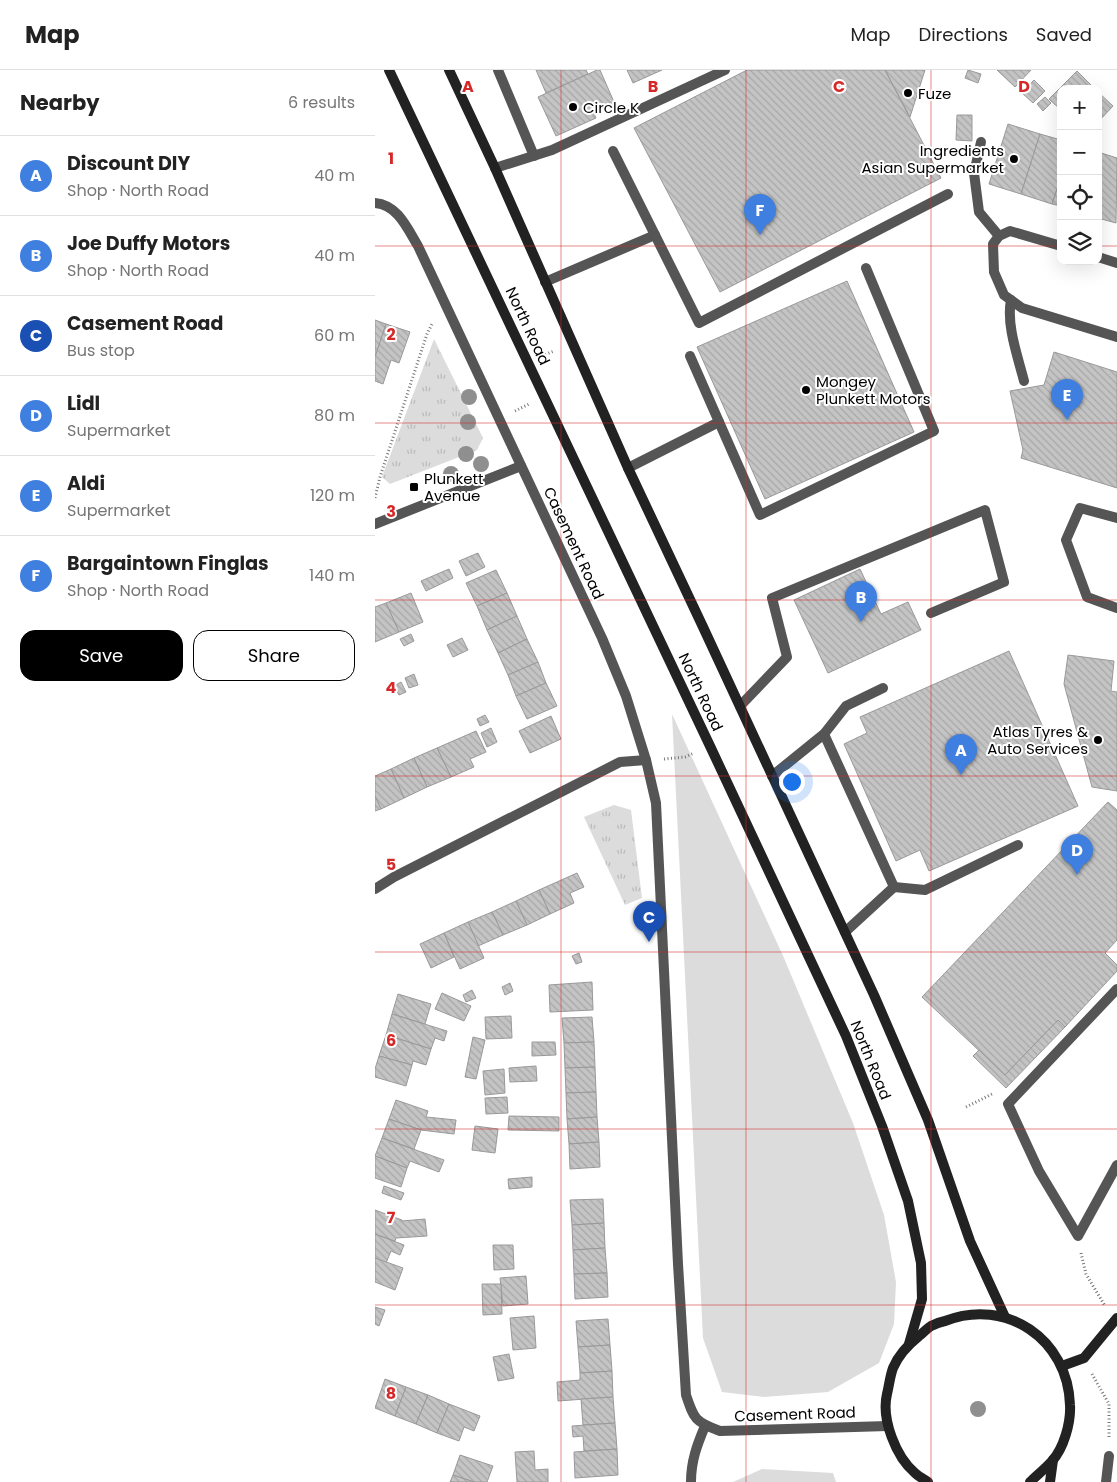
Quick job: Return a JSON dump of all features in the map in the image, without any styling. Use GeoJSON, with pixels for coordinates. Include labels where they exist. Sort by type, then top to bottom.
{"type":"FeatureCollection","features":[{"type":"Feature","properties":{"kind":"main road","name":"North Road"},"geometry":{"type":"LineString","coordinates":[[389,70],[846,1036],[882,1126],[908,1201],[921,1263],[922,1299],[909,1344]]}},
{"type":"Feature","properties":{"kind":"main road","name":"North Road"},"geometry":{"type":"LineString","coordinates":[[449,70],[495,168],[628,468],[874,994],[924,1111],[969,1241],[1005,1317]]}},
{"type":"Feature","properties":{"kind":"main road"},"geometry":{"type":"LineString","coordinates":[[928,1482],[914,1473],[898,1452],[888,1426],[885,1400],[893,1368],[909,1344],[931,1326],[958,1315],[985,1314],[1005,1317],[1035,1332],[1049,1346],[1062,1366],[1069,1391],[1070,1414],[1067,1434],[1053,1460],[1030,1482]]}},
{"type":"Feature","properties":{"kind":"main road"},"geometry":{"type":"LineString","coordinates":[[1062,1366],[1084,1358],[1116,1320]]}},
{"type":"Feature","properties":{"kind":"main road"},"geometry":{"type":"LineString","coordinates":[[1051,1482],[1053,1460]]}},
{"type":"Feature","properties":{"kind":"street"},"geometry":{"type":"LineString","coordinates":[[498,70],[534,156]]}},
{"type":"Feature","properties":{"kind":"street"},"geometry":{"type":"LineString","coordinates":[[495,168],[552,150],[725,70]]}},
{"type":"Feature","properties":{"kind":"street"},"geometry":{"type":"LineString","coordinates":[[981,142],[974,173],[979,212],[999,236]]}},
{"type":"Feature","properties":{"kind":"street"},"geometry":{"type":"LineString","coordinates":[[613,151],[699,324],[948,194]]}},
{"type":"Feature","properties":{"kind":"street","name":"Casement Road"},"geometry":{"type":"LineString","coordinates":[[379,203],[398,213],[418,246],[602,638],[626,696],[646,760],[656,804],[686,1395],[693,1415],[705,1426],[720,1431],[888,1426]]}},
{"type":"Feature","properties":{"kind":"street"},"geometry":{"type":"LineString","coordinates":[[1057,245],[1010,231],[999,236],[993,244],[994,272],[1004,295],[1022,308],[1117,337]]}},
{"type":"Feature","properties":{"kind":"street"},"geometry":{"type":"LineString","coordinates":[[545,282],[655,235]]}},
{"type":"Feature","properties":{"kind":"street"},"geometry":{"type":"LineString","coordinates":[[1102,258],[1117,263]]}},
{"type":"Feature","properties":{"kind":"street"},"geometry":{"type":"LineString","coordinates":[[690,356],[761,515],[934,431],[866,268]]}},
{"type":"Feature","properties":{"kind":"street"},"geometry":{"type":"LineString","coordinates":[[1011,300],[1009,310],[1011,328],[1024,381]]}},
{"type":"Feature","properties":{"kind":"street"},"geometry":{"type":"LineString","coordinates":[[628,468],[719,422]]}},
{"type":"Feature","properties":{"kind":"street"},"geometry":{"type":"LineString","coordinates":[[375,524],[521,466]]}},
{"type":"Feature","properties":{"kind":"street"},"geometry":{"type":"LineString","coordinates":[[1117,518],[1080,508],[1067,540],[1087,597],[1117,608]]}},
{"type":"Feature","properties":{"kind":"street"},"geometry":{"type":"LineString","coordinates":[[740,706],[787,657],[772,598],[985,510],[1004,582],[931,613]]}},
{"type":"Feature","properties":{"kind":"street"},"geometry":{"type":"LineString","coordinates":[[772,776],[824,734],[846,706],[883,688]]}},
{"type":"Feature","properties":{"kind":"street"},"geometry":{"type":"LineString","coordinates":[[824,734],[893,887]]}},
{"type":"Feature","properties":{"kind":"street"},"geometry":{"type":"LineString","coordinates":[[375,889],[394,876],[620,762],[646,760]]}},
{"type":"Feature","properties":{"kind":"street"},"geometry":{"type":"LineString","coordinates":[[845,932],[893,887],[925,890],[1018,844]]}},
{"type":"Feature","properties":{"kind":"street"},"geometry":{"type":"LineString","coordinates":[[1077,1236],[1039,1170],[1008,1104],[1117,989]]}},
{"type":"Feature","properties":{"kind":"street"},"geometry":{"type":"LineString","coordinates":[[1077,1236],[1117,1165]]}},
{"type":"Feature","properties":{"kind":"street"},"geometry":{"type":"LineString","coordinates":[[691,1482],[694,1452],[705,1426]]}},
{"type":"Feature","properties":{"kind":"street"},"geometry":{"type":"LineString","coordinates":[[1106,1482],[1109,1456]]}},
{"type":"Feature","properties":{"kind":"path"},"geometry":{"type":"LineString","coordinates":[[375,498],[380,476],[427,334],[443,299]]}},
{"type":"Feature","properties":{"kind":"path"},"geometry":{"type":"LineString","coordinates":[[646,760],[685,757],[710,746]]}},
{"type":"Feature","properties":{"kind":"path"},"geometry":{"type":"LineString","coordinates":[[1077,1236],[1086,1274],[1116,1320]]}},
{"type":"Feature","properties":{"kind":"path"},"geometry":{"type":"LineString","coordinates":[[1084,1358],[1109,1404],[1109,1456]]}},
{"type":"Feature","properties":{"kind":"green space"},"geometry":{"type":"Polygon","coordinates":[[[434,339],[483,438],[477,450],[390,484],[382,477],[434,339]]]}},
{"type":"Feature","properties":{"kind":"green space"},"geometry":{"type":"Polygon","coordinates":[[[672,714],[784,958],[853,1123],[884,1215],[896,1282],[894,1324],[879,1363],[828,1392],[764,1397],[722,1392],[703,1338],[672,714]]]}},
{"type":"Feature","properties":{"kind":"green space"},"geometry":{"type":"Polygon","coordinates":[[[614,805],[631,810],[642,898],[625,905],[584,817],[614,805]]]}},
{"type":"Feature","properties":{"kind":"green space"},"geometry":{"type":"Polygon","coordinates":[[[762,1469],[833,1473],[836,1482],[733,1482],[762,1469]]]}},
{"type":"Feature","properties":{"kind":"building"},"geometry":{"type":"Polygon","coordinates":[[[536,70],[586,70],[588,74],[546,93],[536,70]]]}},
{"type":"Feature","properties":{"kind":"building","name":"Circle K"},"geometry":{"type":"Polygon","coordinates":[[[600,70],[614,102],[593,112],[596,118],[556,136],[538,97],[600,70]]]}},
{"type":"Feature","properties":{"kind":"building"},"geometry":{"type":"Polygon","coordinates":[[[627,70],[662,70],[633,83],[627,70]]]}},
{"type":"Feature","properties":{"kind":"building"},"geometry":{"type":"Polygon","coordinates":[[[747,70],[885,70],[941,178],[720,292],[634,128],[747,70]]]}},
{"type":"Feature","properties":{"kind":"building","name":"Fuze"},"geometry":{"type":"Polygon","coordinates":[[[885,70],[925,70],[910,117],[885,70]]]}},
{"type":"Feature","properties":{"kind":"building"},"geometry":{"type":"Polygon","coordinates":[[[968,70],[981,74],[978,83],[965,78],[968,70]]]}},
{"type":"Feature","properties":{"kind":"building"},"geometry":{"type":"Polygon","coordinates":[[[997,70],[1031,70],[1015,87],[997,70]]]}},
{"type":"Feature","properties":{"kind":"building"},"geometry":{"type":"Polygon","coordinates":[[[1077,71],[1091,85],[1063,85],[1077,71]]]}},
{"type":"Feature","properties":{"kind":"building"},"geometry":{"type":"Polygon","coordinates":[[[1034,80],[1045,91],[1033,103],[1022,93],[1034,80]]]}},
{"type":"Feature","properties":{"kind":"building"},"geometry":{"type":"Polygon","coordinates":[[[1057,91],[1057,106],[1049,99],[1057,91]]]}},
{"type":"Feature","properties":{"kind":"building"},"geometry":{"type":"Polygon","coordinates":[[[1102,96],[1113,106],[1102,118],[1102,96]]]}},
{"type":"Feature","properties":{"kind":"building"},"geometry":{"type":"Polygon","coordinates":[[[1045,97],[1051,103],[1043,111],[1037,104],[1045,97]]]}},
{"type":"Feature","properties":{"kind":"building"},"geometry":{"type":"Polygon","coordinates":[[[957,115],[972,115],[972,141],[956,140],[957,115]]]}},
{"type":"Feature","properties":{"kind":"building","name":"Ingredients Asian Supermarket"},"geometry":{"type":"Polygon","coordinates":[[[1008,124],[1040,134],[1021,194],[989,184],[1008,124]]]}},
{"type":"Feature","properties":{"kind":"building"},"geometry":{"type":"Polygon","coordinates":[[[1040,134],[1057,139],[1057,189],[1052,204],[1021,194],[1040,134]]]}},
{"type":"Feature","properties":{"kind":"building"},"geometry":{"type":"Polygon","coordinates":[[[1102,153],[1117,158],[1116,223],[1102,219],[1102,153]]]}},
{"type":"Feature","properties":{"kind":"building"},"geometry":{"type":"Polygon","coordinates":[[[1057,189],[1057,205],[1052,204],[1057,189]]]}},
{"type":"Feature","properties":{"kind":"building","name":"Mongey Plunkett Motors"},"geometry":{"type":"Polygon","coordinates":[[[847,281],[914,432],[765,499],[697,347],[847,281]]]}},
{"type":"Feature","properties":{"kind":"building"},"geometry":{"type":"Polygon","coordinates":[[[375,320],[386,324],[376,355],[375,355],[375,320]]]}},
{"type":"Feature","properties":{"kind":"building"},"geometry":{"type":"Polygon","coordinates":[[[386,324],[410,332],[399,363],[391,360],[383,384],[375,381],[375,357],[386,324]]]}},
{"type":"Feature","properties":{"kind":"building"},"geometry":{"type":"Polygon","coordinates":[[[1054,352],[1117,372],[1117,488],[1021,458],[1023,450],[1010,391],[1044,385],[1054,352]]]}},
{"type":"Feature","properties":{"kind":"building"},"geometry":{"type":"Polygon","coordinates":[[[478,553],[485,567],[466,576],[459,561],[478,553]]]}},
{"type":"Feature","properties":{"kind":"building"},"geometry":{"type":"Polygon","coordinates":[[[449,569],[453,578],[426,591],[421,581],[449,569]]]}},
{"type":"Feature","properties":{"kind":"building"},"geometry":{"type":"Polygon","coordinates":[[[860,569],[881,614],[908,602],[921,630],[828,673],[794,600],[860,569]]]}},
{"type":"Feature","properties":{"kind":"building"},"geometry":{"type":"Polygon","coordinates":[[[496,570],[507,593],[477,606],[466,583],[496,570]]]}},
{"type":"Feature","properties":{"kind":"building"},"geometry":{"type":"Polygon","coordinates":[[[411,593],[423,622],[399,632],[386,603],[411,593]]]}},
{"type":"Feature","properties":{"kind":"building"},"geometry":{"type":"Polygon","coordinates":[[[507,593],[517,616],[487,630],[477,606],[507,593]]]}},
{"type":"Feature","properties":{"kind":"building"},"geometry":{"type":"Polygon","coordinates":[[[386,603],[399,632],[375,642],[375,607],[386,603]]]}},
{"type":"Feature","properties":{"kind":"building"},"geometry":{"type":"Polygon","coordinates":[[[517,616],[527,639],[498,653],[487,630],[517,616]]]}},
{"type":"Feature","properties":{"kind":"building"},"geometry":{"type":"Polygon","coordinates":[[[411,634],[414,641],[404,646],[400,639],[411,634]]]}},
{"type":"Feature","properties":{"kind":"building"},"geometry":{"type":"Polygon","coordinates":[[[462,638],[468,650],[453,657],[447,645],[462,638]]]}},
{"type":"Feature","properties":{"kind":"building"},"geometry":{"type":"Polygon","coordinates":[[[527,639],[538,662],[508,675],[498,653],[527,639]]]}},
{"type":"Feature","properties":{"kind":"building"},"geometry":{"type":"Polygon","coordinates":[[[1009,651],[1078,806],[929,871],[920,850],[896,861],[844,744],[867,733],[860,717],[1009,651]]]}},
{"type":"Feature","properties":{"kind":"building","name":"Atlas Tyres & Auto Services"},"geometry":{"type":"Polygon","coordinates":[[[1068,655],[1114,661],[1111,691],[1117,692],[1117,791],[1092,787],[1064,684],[1068,655]]]}},
{"type":"Feature","properties":{"kind":"building"},"geometry":{"type":"Polygon","coordinates":[[[538,662],[546,683],[516,696],[508,675],[538,662]]]}},
{"type":"Feature","properties":{"kind":"building"},"geometry":{"type":"Polygon","coordinates":[[[414,674],[418,685],[409,688],[405,678],[414,674]]]}},
{"type":"Feature","properties":{"kind":"building"},"geometry":{"type":"Polygon","coordinates":[[[401,682],[406,692],[399,695],[394,686],[401,682]]]}},
{"type":"Feature","properties":{"kind":"building"},"geometry":{"type":"Polygon","coordinates":[[[546,683],[557,706],[527,719],[516,696],[546,683]]]}},
{"type":"Feature","properties":{"kind":"building"},"geometry":{"type":"Polygon","coordinates":[[[485,715],[489,722],[480,726],[477,719],[485,715]]]}},
{"type":"Feature","properties":{"kind":"building"},"geometry":{"type":"Polygon","coordinates":[[[551,716],[561,739],[530,753],[519,731],[551,716]]]}},
{"type":"Feature","properties":{"kind":"building"},"geometry":{"type":"Polygon","coordinates":[[[491,728],[497,742],[487,747],[481,733],[491,728]]]}},
{"type":"Feature","properties":{"kind":"building"},"geometry":{"type":"Polygon","coordinates":[[[476,731],[486,752],[470,759],[474,767],[451,777],[437,748],[476,731]]]}},
{"type":"Feature","properties":{"kind":"building"},"geometry":{"type":"Polygon","coordinates":[[[437,748],[451,777],[427,787],[414,758],[437,748]]]}},
{"type":"Feature","properties":{"kind":"building"},"geometry":{"type":"Polygon","coordinates":[[[414,758],[427,787],[404,798],[391,769],[414,758]]]}},
{"type":"Feature","properties":{"kind":"building"},"geometry":{"type":"Polygon","coordinates":[[[391,769],[404,798],[381,809],[375,796],[375,776],[391,769]]]}},
{"type":"Feature","properties":{"kind":"building"},"geometry":{"type":"Polygon","coordinates":[[[375,796],[381,809],[375,811],[375,796]]]}},
{"type":"Feature","properties":{"kind":"building"},"geometry":{"type":"Polygon","coordinates":[[[1108,802],[1117,810],[1117,940],[1105,953],[1117,965],[1117,971],[1065,1027],[1058,1020],[1005,1075],[922,997],[1108,802]]]}},
{"type":"Feature","properties":{"kind":"building"},"geometry":{"type":"Polygon","coordinates":[[[577,873],[584,887],[570,893],[574,903],[550,914],[539,890],[577,873]]]}},
{"type":"Feature","properties":{"kind":"building"},"geometry":{"type":"Polygon","coordinates":[[[539,890],[550,914],[527,925],[516,901],[539,890]]]}},
{"type":"Feature","properties":{"kind":"building"},"geometry":{"type":"Polygon","coordinates":[[[516,901],[527,925],[503,935],[492,912],[516,901]]]}},
{"type":"Feature","properties":{"kind":"building"},"geometry":{"type":"Polygon","coordinates":[[[492,912],[503,935],[478,946],[468,922],[492,912]]]}},
{"type":"Feature","properties":{"kind":"building"},"geometry":{"type":"Polygon","coordinates":[[[468,922],[484,958],[460,969],[444,933],[468,922]]]}},
{"type":"Feature","properties":{"kind":"building"},"geometry":{"type":"Polygon","coordinates":[[[444,933],[454,957],[431,968],[420,944],[444,933]]]}},
{"type":"Feature","properties":{"kind":"building"},"geometry":{"type":"Polygon","coordinates":[[[579,953],[582,962],[576,964],[572,956],[579,953]]]}},
{"type":"Feature","properties":{"kind":"building"},"geometry":{"type":"Polygon","coordinates":[[[592,982],[593,1010],[550,1012],[549,985],[592,982]]]}},
{"type":"Feature","properties":{"kind":"building"},"geometry":{"type":"Polygon","coordinates":[[[510,983],[513,991],[505,995],[502,987],[510,983]]]}},
{"type":"Feature","properties":{"kind":"building"},"geometry":{"type":"Polygon","coordinates":[[[472,990],[476,998],[466,1002],[463,995],[472,990]]]}},
{"type":"Feature","properties":{"kind":"building"},"geometry":{"type":"Polygon","coordinates":[[[442,993],[471,1006],[464,1021],[435,1009],[442,993]]]}},
{"type":"Feature","properties":{"kind":"building"},"geometry":{"type":"Polygon","coordinates":[[[398,994],[431,1004],[425,1024],[392,1014],[398,994]]]}},
{"type":"Feature","properties":{"kind":"building"},"geometry":{"type":"Polygon","coordinates":[[[392,1014],[447,1031],[444,1041],[435,1038],[431,1049],[386,1035],[392,1014]]]}},
{"type":"Feature","properties":{"kind":"building"},"geometry":{"type":"Polygon","coordinates":[[[511,1016],[512,1038],[486,1039],[485,1017],[511,1016]]]}},
{"type":"Feature","properties":{"kind":"building"},"geometry":{"type":"Polygon","coordinates":[[[592,1017],[594,1042],[564,1043],[562,1018],[592,1017]]]}},
{"type":"Feature","properties":{"kind":"building"},"geometry":{"type":"Polygon","coordinates":[[[1058,1020],[1065,1027],[1006,1088],[973,1056],[979,1050],[1005,1075],[1058,1020]]]}},
{"type":"Feature","properties":{"kind":"building"},"geometry":{"type":"Polygon","coordinates":[[[386,1035],[431,1049],[426,1065],[413,1061],[412,1065],[379,1056],[386,1035]]]}},
{"type":"Feature","properties":{"kind":"building"},"geometry":{"type":"Polygon","coordinates":[[[473,1037],[485,1040],[476,1079],[465,1077],[473,1037]]]}},
{"type":"Feature","properties":{"kind":"building"},"geometry":{"type":"Polygon","coordinates":[[[532,1042],[555,1042],[556,1055],[532,1056],[532,1042]]]}},
{"type":"Feature","properties":{"kind":"building"},"geometry":{"type":"Polygon","coordinates":[[[594,1042],[595,1067],[565,1068],[564,1043],[594,1042]]]}},
{"type":"Feature","properties":{"kind":"building"},"geometry":{"type":"Polygon","coordinates":[[[379,1056],[412,1065],[406,1086],[375,1077],[379,1056]]]}},
{"type":"Feature","properties":{"kind":"building"},"geometry":{"type":"Polygon","coordinates":[[[536,1066],[537,1081],[510,1082],[509,1068],[536,1066]]]}},
{"type":"Feature","properties":{"kind":"building"},"geometry":{"type":"Polygon","coordinates":[[[595,1067],[596,1092],[566,1093],[565,1068],[595,1067]]]}},
{"type":"Feature","properties":{"kind":"building"},"geometry":{"type":"Polygon","coordinates":[[[504,1069],[505,1093],[485,1095],[483,1071],[504,1069]]]}},
{"type":"Feature","properties":{"kind":"building"},"geometry":{"type":"Polygon","coordinates":[[[596,1092],[597,1117],[567,1119],[566,1093],[596,1092]]]}},
{"type":"Feature","properties":{"kind":"building"},"geometry":{"type":"Polygon","coordinates":[[[507,1097],[508,1113],[486,1114],[485,1098],[507,1097]]]}},
{"type":"Feature","properties":{"kind":"building"},"geometry":{"type":"Polygon","coordinates":[[[396,1100],[428,1111],[426,1117],[456,1120],[454,1134],[421,1130],[389,1119],[396,1100]]]}},
{"type":"Feature","properties":{"kind":"building"},"geometry":{"type":"Polygon","coordinates":[[[509,1116],[559,1117],[559,1131],[508,1130],[509,1116]]]}},
{"type":"Feature","properties":{"kind":"building"},"geometry":{"type":"Polygon","coordinates":[[[597,1117],[599,1142],[569,1144],[567,1119],[597,1117]]]}},
{"type":"Feature","properties":{"kind":"building"},"geometry":{"type":"Polygon","coordinates":[[[389,1119],[421,1130],[414,1149],[382,1138],[389,1119]]]}},
{"type":"Feature","properties":{"kind":"building"},"geometry":{"type":"Polygon","coordinates":[[[475,1126],[498,1129],[495,1153],[472,1150],[475,1126]]]}},
{"type":"Feature","properties":{"kind":"building"},"geometry":{"type":"Polygon","coordinates":[[[382,1138],[444,1160],[439,1172],[410,1161],[407,1168],[375,1156],[382,1138]]]}},
{"type":"Feature","properties":{"kind":"building"},"geometry":{"type":"Polygon","coordinates":[[[599,1142],[600,1167],[570,1169],[569,1144],[599,1142]]]}},
{"type":"Feature","properties":{"kind":"building"},"geometry":{"type":"Polygon","coordinates":[[[375,1156],[407,1168],[401,1187],[375,1178],[375,1156]]]}},
{"type":"Feature","properties":{"kind":"building"},"geometry":{"type":"Polygon","coordinates":[[[532,1177],[532,1187],[509,1189],[508,1179],[532,1177]]]}},
{"type":"Feature","properties":{"kind":"building"},"geometry":{"type":"Polygon","coordinates":[[[384,1186],[404,1193],[401,1200],[382,1193],[384,1186]]]}},
{"type":"Feature","properties":{"kind":"building"},"geometry":{"type":"Polygon","coordinates":[[[603,1199],[604,1223],[572,1225],[570,1200],[603,1199]]]}},
{"type":"Feature","properties":{"kind":"building"},"geometry":{"type":"Polygon","coordinates":[[[375,1210],[402,1221],[425,1219],[427,1236],[396,1238],[395,1241],[375,1234],[375,1210]]]}},
{"type":"Feature","properties":{"kind":"building"},"geometry":{"type":"Polygon","coordinates":[[[604,1223],[605,1248],[573,1250],[572,1225],[604,1223]]]}},
{"type":"Feature","properties":{"kind":"building"},"geometry":{"type":"Polygon","coordinates":[[[375,1234],[404,1245],[400,1255],[391,1251],[386,1263],[375,1258],[375,1234]]]}},
{"type":"Feature","properties":{"kind":"building"},"geometry":{"type":"Polygon","coordinates":[[[493,1245],[513,1245],[514,1269],[494,1270],[493,1245]]]}},
{"type":"Feature","properties":{"kind":"building"},"geometry":{"type":"Polygon","coordinates":[[[605,1248],[607,1273],[574,1274],[573,1250],[605,1248]]]}},
{"type":"Feature","properties":{"kind":"building"},"geometry":{"type":"Polygon","coordinates":[[[375,1258],[403,1268],[395,1290],[375,1282],[375,1258]]]}},
{"type":"Feature","properties":{"kind":"building"},"geometry":{"type":"Polygon","coordinates":[[[607,1273],[608,1297],[575,1299],[574,1274],[607,1273]]]}},
{"type":"Feature","properties":{"kind":"building"},"geometry":{"type":"Polygon","coordinates":[[[526,1276],[528,1304],[503,1306],[500,1278],[526,1276]]]}},
{"type":"Feature","properties":{"kind":"building"},"geometry":{"type":"Polygon","coordinates":[[[482,1284],[501,1284],[502,1314],[483,1315],[482,1284]]]}},
{"type":"Feature","properties":{"kind":"building"},"geometry":{"type":"Polygon","coordinates":[[[375,1307],[385,1310],[379,1326],[375,1324],[375,1307]]]}},
{"type":"Feature","properties":{"kind":"building"},"geometry":{"type":"Polygon","coordinates":[[[534,1316],[536,1348],[513,1350],[510,1318],[534,1316]]]}},
{"type":"Feature","properties":{"kind":"building"},"geometry":{"type":"Polygon","coordinates":[[[608,1319],[610,1345],[578,1347],[576,1321],[608,1319]]]}},
{"type":"Feature","properties":{"kind":"building"},"geometry":{"type":"Polygon","coordinates":[[[610,1345],[612,1371],[580,1373],[578,1347],[610,1345]]]}},
{"type":"Feature","properties":{"kind":"building"},"geometry":{"type":"Polygon","coordinates":[[[509,1354],[514,1378],[498,1381],[493,1357],[509,1354]]]}},
{"type":"Feature","properties":{"kind":"building"},"geometry":{"type":"Polygon","coordinates":[[[612,1371],[613,1397],[558,1401],[557,1382],[580,1380],[580,1373],[612,1371]]]}},
{"type":"Feature","properties":{"kind":"building"},"geometry":{"type":"Polygon","coordinates":[[[385,1379],[406,1387],[395,1416],[375,1408],[385,1379]]]}},
{"type":"Feature","properties":{"kind":"building"},"geometry":{"type":"Polygon","coordinates":[[[406,1387],[428,1395],[416,1424],[395,1416],[406,1387]]]}},
{"type":"Feature","properties":{"kind":"building"},"geometry":{"type":"Polygon","coordinates":[[[428,1395],[449,1404],[437,1433],[416,1424],[428,1395]]]}},
{"type":"Feature","properties":{"kind":"building"},"geometry":{"type":"Polygon","coordinates":[[[613,1397],[615,1423],[583,1425],[581,1399],[613,1397]]]}},
{"type":"Feature","properties":{"kind":"building"},"geometry":{"type":"Polygon","coordinates":[[[449,1404],[480,1416],[474,1431],[464,1427],[459,1441],[437,1433],[449,1404]]]}},
{"type":"Feature","properties":{"kind":"building"},"geometry":{"type":"Polygon","coordinates":[[[615,1423],[617,1449],[584,1451],[583,1436],[573,1437],[572,1426],[615,1423]]]}},
{"type":"Feature","properties":{"kind":"building"},"geometry":{"type":"Polygon","coordinates":[[[617,1449],[618,1475],[575,1478],[574,1452],[617,1449]]]}},
{"type":"Feature","properties":{"kind":"building"},"geometry":{"type":"Polygon","coordinates":[[[534,1451],[535,1470],[548,1469],[548,1482],[517,1482],[515,1452],[534,1451]]]}},
{"type":"Feature","properties":{"kind":"building"},"geometry":{"type":"Polygon","coordinates":[[[460,1455],[493,1466],[487,1482],[474,1482],[453,1475],[460,1455]]]}},
{"type":"Feature","properties":{"kind":"building"},"geometry":{"type":"Polygon","coordinates":[[[453,1475],[474,1482],[450,1482],[453,1475]]]}},
{"type":"Feature","properties":{"kind":"place","name":"Fuze"},"geometry":{"type":"Point","coordinates":[908,93]}},
{"type":"Feature","properties":{"kind":"place","name":"Circle K"},"geometry":{"type":"Point","coordinates":[573,107]}},
{"type":"Feature","properties":{"kind":"place","name":"Ingredients Asian Supermarket"},"geometry":{"type":"Point","coordinates":[1014,159]}},
{"type":"Feature","properties":{"kind":"place","name":"Bargaintown Finglas"},"geometry":{"type":"Point","coordinates":[760,235]}},
{"type":"Feature","properties":{"kind":"place","name":"Mongey Plunkett Motors"},"geometry":{"type":"Point","coordinates":[806,390]}},
{"type":"Feature","properties":{"kind":"place","name":"Aldi"},"geometry":{"type":"Point","coordinates":[1067,420]}},
{"type":"Feature","properties":{"kind":"place","name":"Plunkett Avenue"},"geometry":{"type":"Point","coordinates":[414,487]}},
{"type":"Feature","properties":{"kind":"place","name":"Joe Duffy Motors"},"geometry":{"type":"Point","coordinates":[861,622]}},
{"type":"Feature","properties":{"kind":"place","name":"Atlas Tyres & Auto Services"},"geometry":{"type":"Point","coordinates":[1098,740]}},
{"type":"Feature","properties":{"kind":"place","name":"Discount DIY"},"geometry":{"type":"Point","coordinates":[961,775]}},
{"type":"Feature","properties":{"kind":"place","name":"Lidl"},"geometry":{"type":"Point","coordinates":[1077,875]}},
{"type":"Feature","properties":{"kind":"place","name":"Casement Road"},"geometry":{"type":"Point","coordinates":[649,942]}}]}
